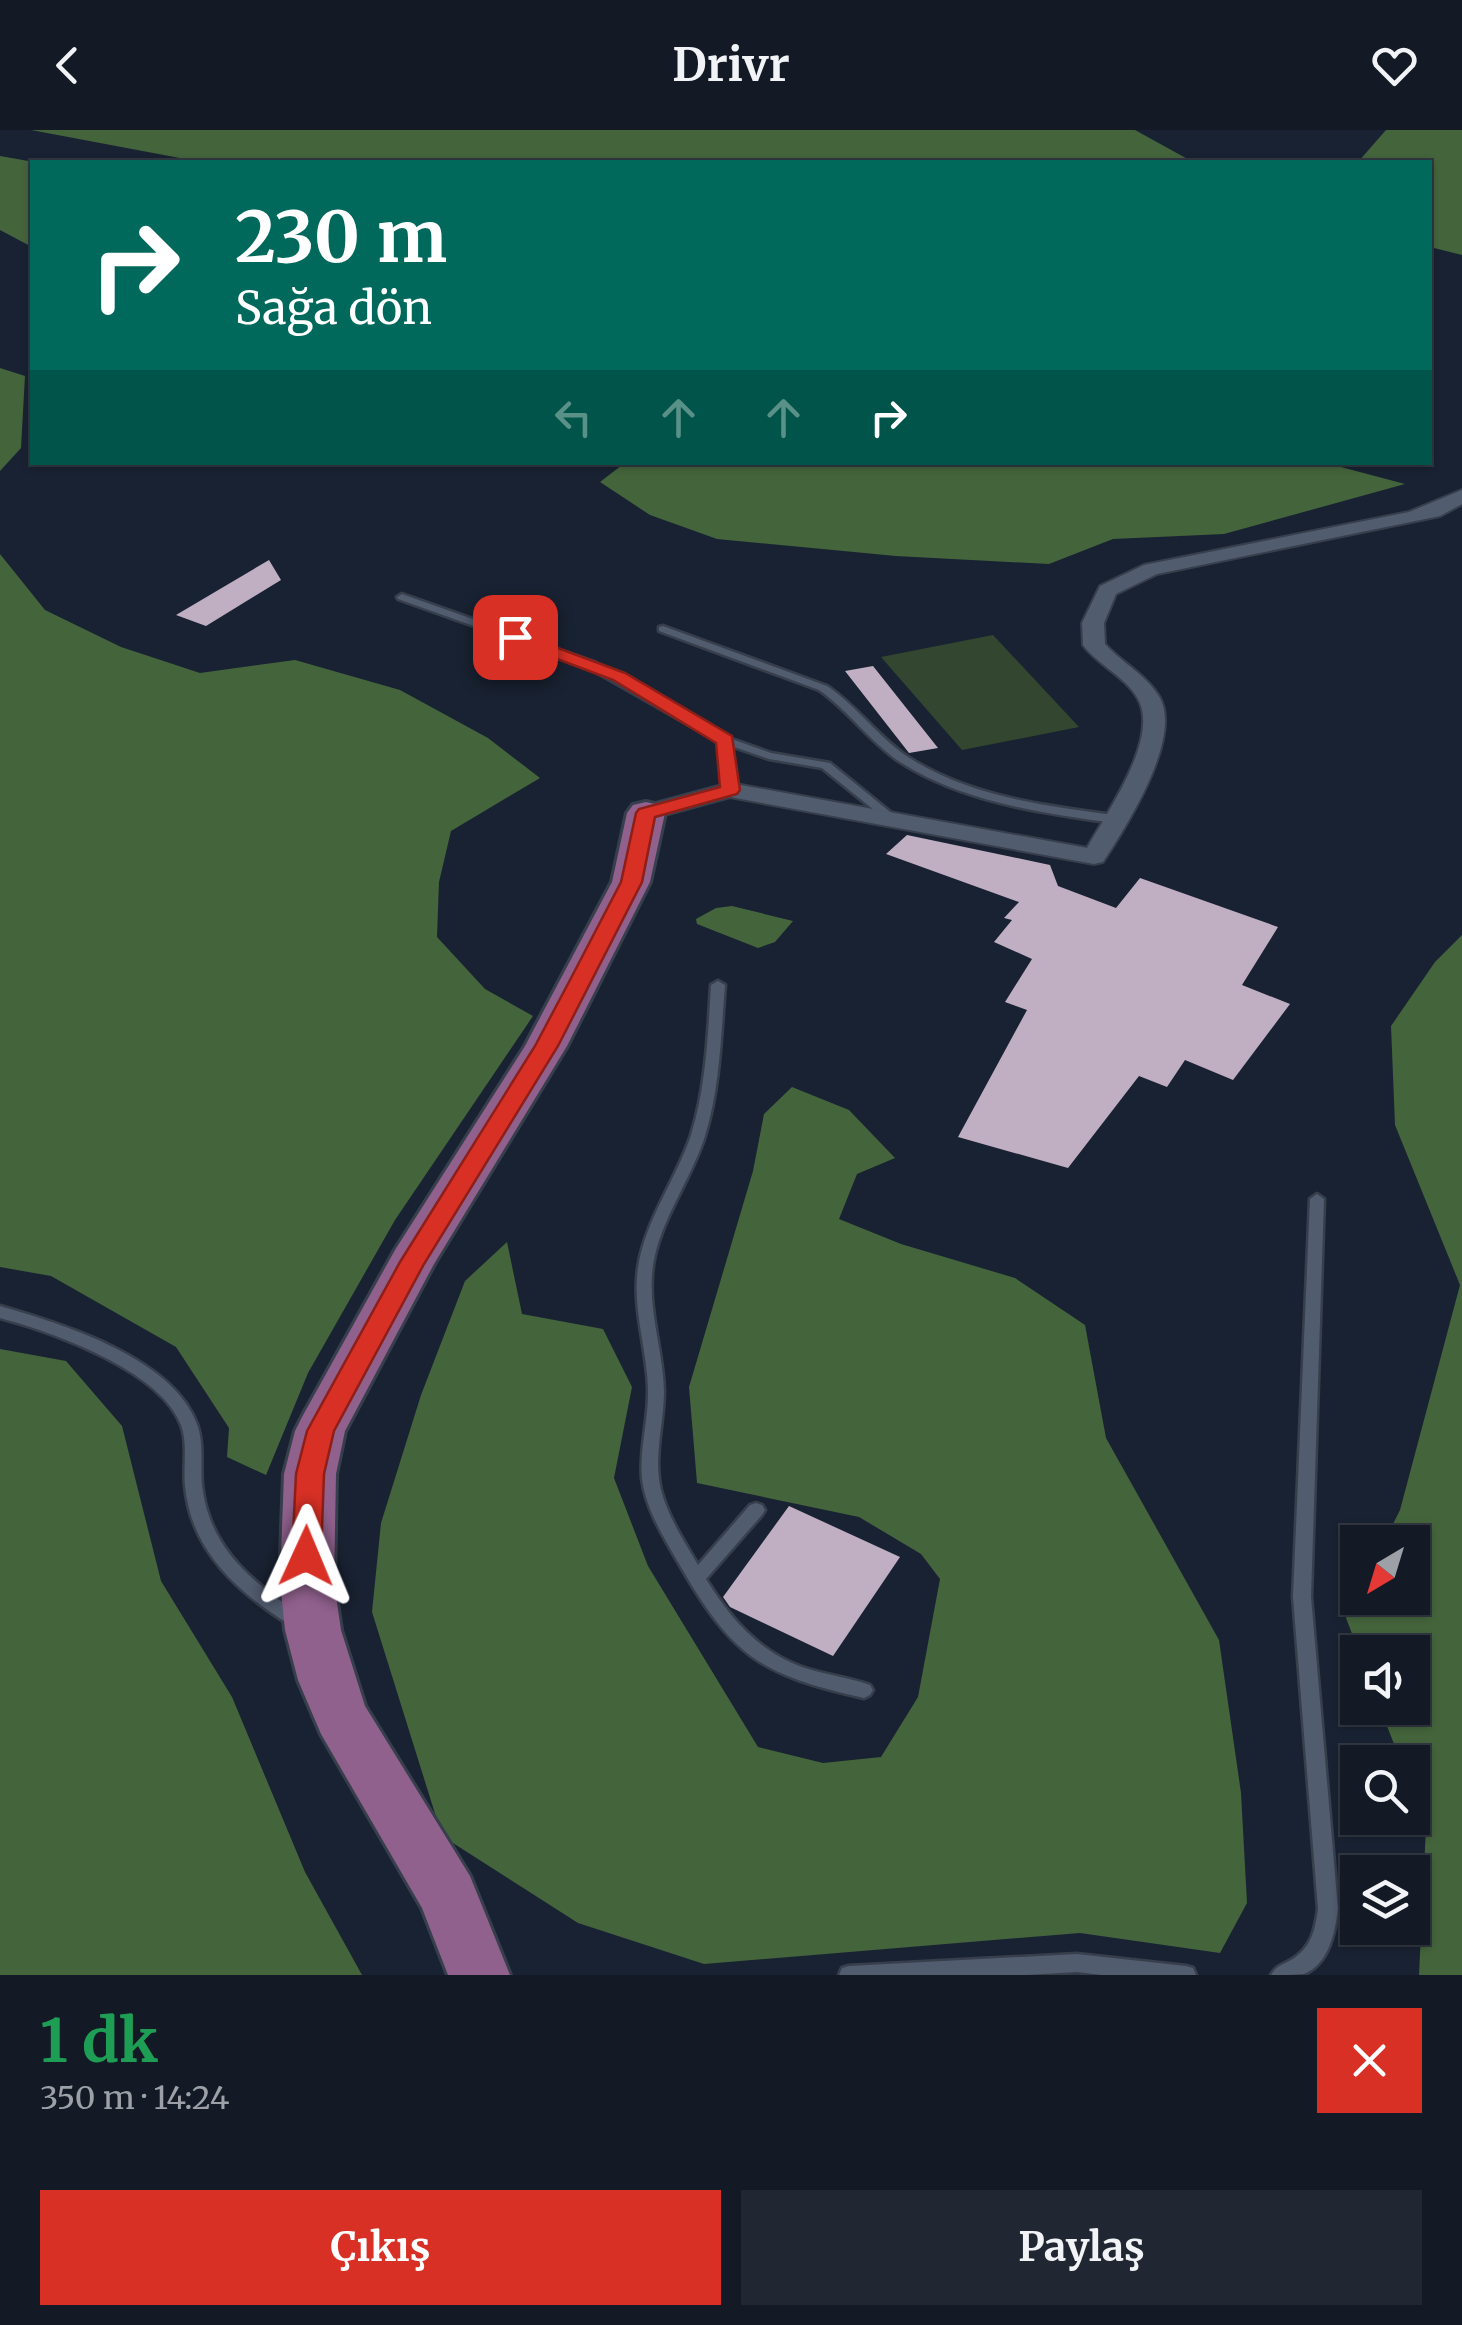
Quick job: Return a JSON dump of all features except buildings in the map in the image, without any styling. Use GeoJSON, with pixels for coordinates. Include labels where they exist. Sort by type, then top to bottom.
{"type":"FeatureCollection","features":[{"type":"Feature","properties":{"kind":"main road"},"geometry":{"type":"LineString","coordinates":[[479,1975],[448,1896],[341,1717],[326,1680],[313,1630],[306,1530],[310,1474],[320,1431],[412,1262],[546,1046],[631,882],[646,813]]}},
{"type":"Feature","properties":{"kind":"street"},"geometry":{"type":"LineString","coordinates":[[646,813],[730,790],[1094,857],[1148,754],[1156,718],[1147,696],[1094,645],[1093,623],[1106,590],[1151,568],[1410,518],[1433,512],[1462,496]]}},
{"type":"Feature","properties":{"kind":"lane"},"geometry":{"type":"LineString","coordinates":[[402,597],[605,670],[725,740],[769,756],[826,765],[894,820]]}},
{"type":"Feature","properties":{"kind":"lane"},"geometry":{"type":"LineString","coordinates":[[664,628],[823,688],[846,702],[888,747],[923,769],[1032,806],[1114,820]]}},
{"type":"Feature","properties":{"kind":"lane"},"geometry":{"type":"LineString","coordinates":[[725,740],[730,790]]}},
{"type":"Feature","properties":{"kind":"lane"},"geometry":{"type":"LineString","coordinates":[[718,985],[711,1082],[697,1136],[648,1254],[645,1278],[656,1392],[650,1481],[661,1516],[728,1630],[752,1652],[818,1681],[864,1690]]}},
{"type":"Feature","properties":{"kind":"lane"},"geometry":{"type":"LineString","coordinates":[[1281,1975],[1307,1964],[1324,1938],[1328,1909],[1302,1597],[1317,1198]]}},
{"type":"Feature","properties":{"kind":"lane"},"geometry":{"type":"LineString","coordinates":[[0,1312],[46,1324],[94,1344],[152,1381],[176,1402],[191,1432],[194,1488],[214,1551],[261,1598],[313,1630]]}},
{"type":"Feature","properties":{"kind":"lane"},"geometry":{"type":"LineString","coordinates":[[696,1579],[756,1510]]}},
{"type":"Feature","properties":{"kind":"lane"},"geometry":{"type":"LineString","coordinates":[[849,1975],[1077,1963],[1186,1975]]}},
{"type":"Feature","properties":{"kind":"green space"},"geometry":{"type":"Polygon","coordinates":[[[31,130],[1135,130],[1189,160],[190,160],[31,130]]]}},
{"type":"Feature","properties":{"kind":"green space"},"geometry":{"type":"Polygon","coordinates":[[[1386,130],[1462,130],[1462,255],[1432,248],[1432,160],[1360,160],[1386,130]]]}},
{"type":"Feature","properties":{"kind":"green space"},"geometry":{"type":"Polygon","coordinates":[[[0,156],[30,161],[30,246],[0,230],[0,156]]]}},
{"type":"Feature","properties":{"kind":"green space"},"geometry":{"type":"Polygon","coordinates":[[[0,368],[25,376],[21,448],[0,471],[0,368]]]}},
{"type":"Feature","properties":{"kind":"green space"},"geometry":{"type":"Polygon","coordinates":[[[622,465],[1333,465],[1405,484],[1224,534],[1113,539],[1049,564],[896,556],[717,539],[650,515],[600,482],[622,465]]]}},
{"type":"Feature","properties":{"kind":"green space"},"geometry":{"type":"Polygon","coordinates":[[[0,554],[45,610],[121,647],[200,673],[295,660],[400,690],[488,738],[540,778],[451,831],[439,882],[437,937],[485,989],[533,1016],[395,1220],[308,1373],[266,1475],[227,1457],[229,1428],[176,1347],[51,1276],[0,1267],[0,554]]]}},
{"type":"Feature","properties":{"kind":"green space"},"geometry":{"type":"Polygon","coordinates":[[[993,635],[1079,727],[962,750],[881,657],[993,635]]]}},
{"type":"Feature","properties":{"kind":"green space"},"geometry":{"type":"Polygon","coordinates":[[[732,906],[793,921],[775,942],[758,948],[697,924],[696,919],[716,908],[732,906]]]}},
{"type":"Feature","properties":{"kind":"green space"},"geometry":{"type":"Polygon","coordinates":[[[1462,935],[1462,1975],[1419,1975],[1420,1945],[1430,1945],[1430,1855],[1425,1855],[1426,1835],[1430,1835],[1430,1745],[1394,1745],[1387,1725],[1430,1725],[1430,1635],[1352,1635],[1346,1618],[1430,1615],[1430,1525],[1392,1525],[1400,1510],[1460,1285],[1395,1125],[1391,1026],[1435,962],[1462,935]]]}},
{"type":"Feature","properties":{"kind":"green space"},"geometry":{"type":"Polygon","coordinates":[[[792,1087],[849,1110],[895,1158],[857,1174],[839,1219],[901,1244],[1015,1278],[1085,1325],[1106,1438],[1219,1640],[1241,1793],[1247,1903],[1220,1953],[1080,1933],[704,1964],[578,1923],[442,1836],[372,1612],[381,1523],[421,1395],[465,1281],[507,1242],[522,1314],[603,1329],[632,1387],[614,1478],[648,1566],[758,1747],[823,1763],[881,1757],[918,1697],[940,1579],[921,1554],[859,1517],[697,1483],[689,1387],[753,1171],[764,1114],[792,1087]]]}},
{"type":"Feature","properties":{"kind":"green space"},"geometry":{"type":"Polygon","coordinates":[[[0,1349],[66,1361],[122,1426],[161,1581],[232,1697],[305,1872],[362,1975],[0,1975],[0,1349]]]}},
{"type":"Feature","properties":{"kind":"route"},"geometry":{"type":"LineString","coordinates":[[306,1556],[310,1474],[320,1431],[412,1262],[546,1046],[631,882],[646,813],[730,790],[725,740],[619,676],[515,637]]}}]}
